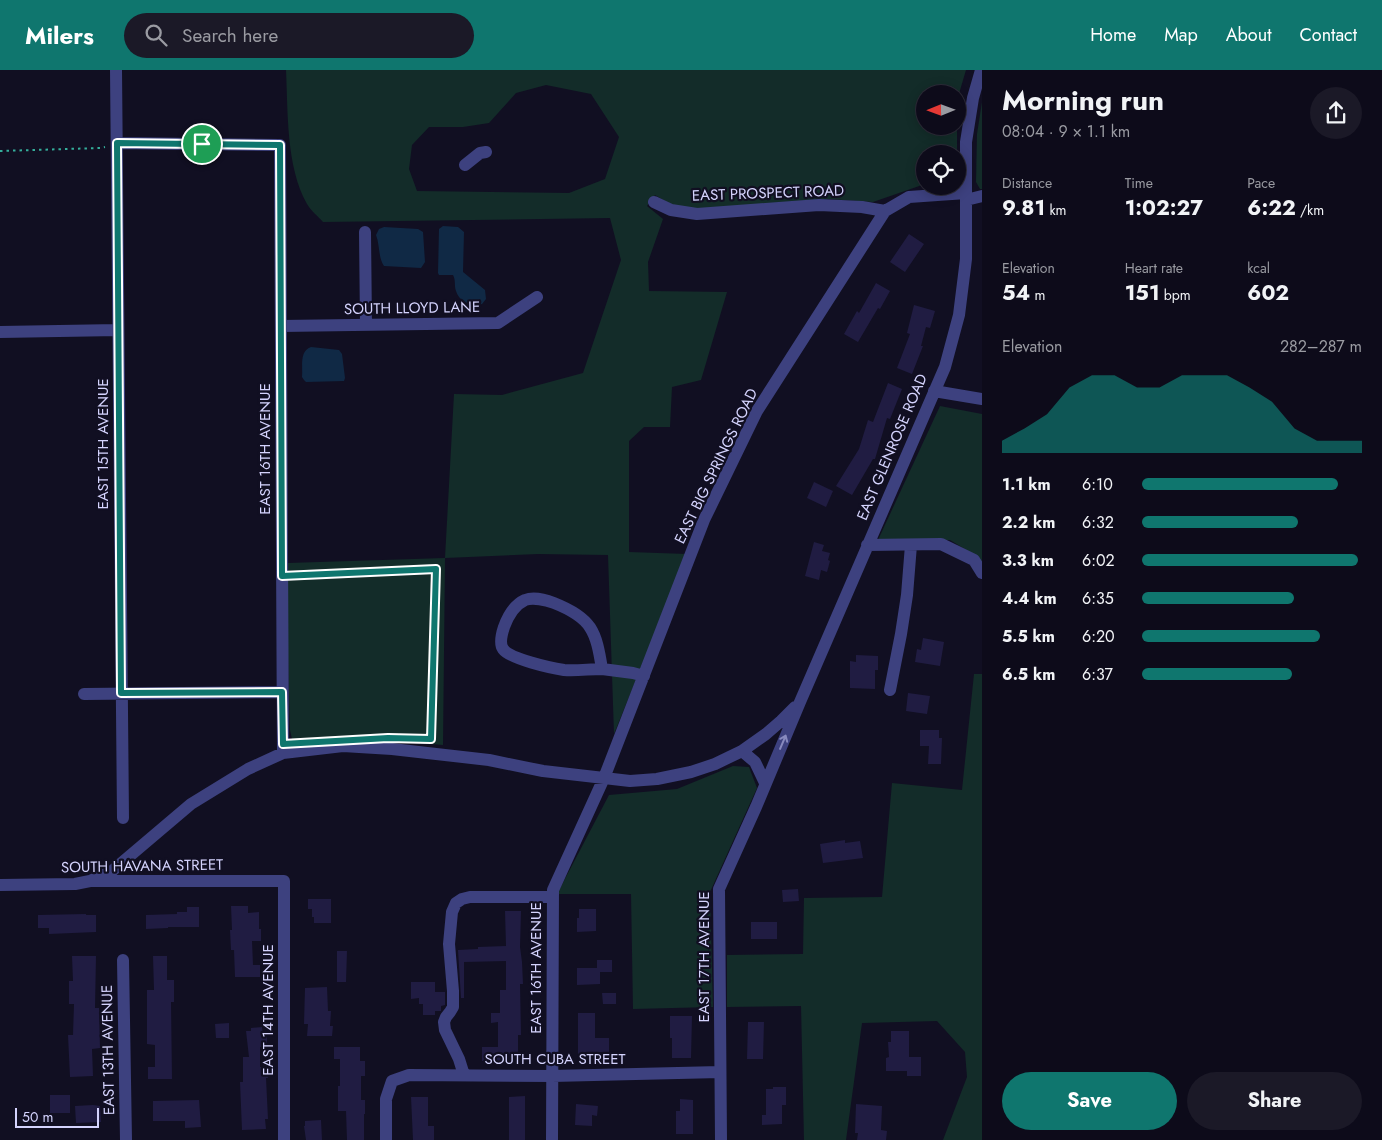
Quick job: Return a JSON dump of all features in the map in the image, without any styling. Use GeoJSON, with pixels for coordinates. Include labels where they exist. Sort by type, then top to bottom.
{"type":"FeatureCollection","features":[{"type":"Feature","properties":{"kind":"street","name":"EAST 15TH AVENUE"},"geometry":{"type":"LineString","coordinates":[[116,70],[123,818]]}},
{"type":"Feature","properties":{"kind":"street","name":"EAST GLENROSE ROAD"},"geometry":{"type":"LineString","coordinates":[[800,702],[945,367],[959,315],[966,259],[966,142],[973,98],[981,70]]}},
{"type":"Feature","properties":{"kind":"street","name":"EAST 16TH AVENUE"},"geometry":{"type":"LineString","coordinates":[[117,143],[280,145],[283,753]]}},
{"type":"Feature","properties":{"kind":"street"},"geometry":{"type":"LineString","coordinates":[[464,165],[480,153],[486,152]]}},
{"type":"Feature","properties":{"kind":"street","name":"EAST BIG SPRINGS ROAD"},"geometry":{"type":"LineString","coordinates":[[604,778],[704,520],[757,411],[885,211],[910,197],[982,196]]}},
{"type":"Feature","properties":{"kind":"street","name":"EAST PROSPECT ROAD"},"geometry":{"type":"LineString","coordinates":[[654,202],[671,210],[697,214],[819,205],[862,206],[885,211]]}},
{"type":"Feature","properties":{"kind":"street"},"geometry":{"type":"LineString","coordinates":[[365,232],[366,325]]}},
{"type":"Feature","properties":{"kind":"street","name":"SOUTH LLOYD LANE"},"geometry":{"type":"LineString","coordinates":[[281,326],[498,323],[537,297]]}},
{"type":"Feature","properties":{"kind":"street"},"geometry":{"type":"LineString","coordinates":[[0,332],[118,330]]}},
{"type":"Feature","properties":{"kind":"street"},"geometry":{"type":"LineString","coordinates":[[934,391],[982,399]]}},
{"type":"Feature","properties":{"kind":"street"},"geometry":{"type":"LineString","coordinates":[[867,545],[941,544],[974,560],[982,572]]}},
{"type":"Feature","properties":{"kind":"street"},"geometry":{"type":"LineString","coordinates":[[890,690],[908,596],[911,545]]}},
{"type":"Feature","properties":{"kind":"street"},"geometry":{"type":"LineString","coordinates":[[602,669],[595,636],[585,620],[567,608],[544,600],[526,600],[513,608],[503,628],[501,642],[504,650],[539,665],[565,670],[602,669],[633,672],[644,676]]}},
{"type":"Feature","properties":{"kind":"street"},"geometry":{"type":"LineString","coordinates":[[84,694],[282,692]]}},
{"type":"Feature","properties":{"kind":"street"},"geometry":{"type":"LineString","coordinates":[[90,881],[112,871],[191,804],[248,769],[283,753],[343,746],[392,749],[489,760],[544,771],[630,781],[657,779],[691,772],[715,764],[742,751],[781,722],[800,702]]}},
{"type":"Feature","properties":{"kind":"street","name":"EAST 17TH AVENUE"},"geometry":{"type":"LineString","coordinates":[[721,1140],[718,889],[800,702]]}},
{"type":"Feature","properties":{"kind":"street"},"geometry":{"type":"LineString","coordinates":[[742,751],[755,762],[765,783]]}},
{"type":"Feature","properties":{"kind":"street","name":"EAST 16TH AVENUE"},"geometry":{"type":"LineString","coordinates":[[552,1140],[553,890],[604,778]]}},
{"type":"Feature","properties":{"kind":"street","name":"SOUTH HAVANA STREET"},"geometry":{"type":"LineString","coordinates":[[0,885],[75,884],[90,881],[284,881]]}},
{"type":"Feature","properties":{"kind":"street","name":"EAST 14TH AVENUE"},"geometry":{"type":"LineString","coordinates":[[284,881],[284,1140]]}},
{"type":"Feature","properties":{"kind":"street"},"geometry":{"type":"LineString","coordinates":[[464,1075],[459,1059],[445,1030],[444,1022],[453,1007],[449,944],[452,912],[456,903],[470,897],[553,897]]}},
{"type":"Feature","properties":{"kind":"street","name":"EAST 13TH AVENUE"},"geometry":{"type":"LineString","coordinates":[[123,960],[126,1140]]}},
{"type":"Feature","properties":{"kind":"street","name":"SOUTH CUBA STREET"},"geometry":{"type":"LineString","coordinates":[[386,1140],[386,1099],[392,1081],[409,1075],[552,1076],[720,1072]]}},
{"type":"Feature","properties":{"kind":"path"},"geometry":{"type":"LineString","coordinates":[[0,152],[100,148],[117,143]]}},
{"type":"Feature","properties":{"kind":"path"},"geometry":{"type":"LineString","coordinates":[[282,576],[436,569],[431,739],[405,738]]}},
{"type":"Feature","properties":{"kind":"green space"},"geometry":{"type":"Polygon","coordinates":[[[286,70],[966,70],[962,85],[916,85],[916,135],[957,135],[957,145],[916,145],[916,187],[873,202],[828,199],[712,208],[686,208],[670,204],[655,195],[647,206],[663,219],[648,262],[649,291],[727,292],[701,380],[672,387],[670,427],[644,427],[629,441],[629,552],[687,554],[614,734],[608,555],[538,554],[445,558],[454,394],[502,395],[583,373],[621,260],[610,218],[323,222],[310,209],[300,189],[289,139],[286,70]],[[546,85],[516,93],[489,123],[463,127],[429,127],[412,145],[409,169],[417,191],[569,193],[605,179],[619,137],[591,94],[546,85]]]}},
{"type":"Feature","properties":{"kind":"green space"},"geometry":{"type":"Polygon","coordinates":[[[982,102],[982,189],[980,189],[976,182],[977,134],[982,102]]]}},
{"type":"Feature","properties":{"kind":"green space"},"geometry":{"type":"Polygon","coordinates":[[[940,406],[982,414],[982,563],[978,557],[950,540],[878,540],[940,406]]]}},
{"type":"Feature","properties":{"kind":"green space"},"geometry":{"type":"Polygon","coordinates":[[[445,558],[443,745],[380,740],[300,745],[292,739],[290,730],[288,653],[288,563],[445,558]]]}},
{"type":"Feature","properties":{"kind":"green space"},"geometry":{"type":"Polygon","coordinates":[[[974,674],[982,674],[982,1140],[943,1140],[967,1077],[965,1052],[937,1021],[862,1023],[846,1140],[804,1140],[801,1006],[727,1007],[727,955],[803,954],[804,898],[882,897],[892,783],[962,790],[974,674]]]}},
{"type":"Feature","properties":{"kind":"green space"},"geometry":{"type":"Polygon","coordinates":[[[733,766],[749,767],[757,788],[710,892],[713,1007],[633,1009],[631,894],[557,894],[609,795],[677,789],[733,766]]]}},
{"type":"Feature","properties":{"kind":"water"},"geometry":{"type":"Polygon","coordinates":[[[443,226],[458,227],[464,232],[463,272],[485,290],[486,299],[482,304],[470,304],[463,301],[456,291],[453,275],[439,275],[438,273],[439,229],[443,226]]]}},
{"type":"Feature","properties":{"kind":"water"},"geometry":{"type":"Polygon","coordinates":[[[384,227],[418,229],[423,232],[425,262],[421,268],[384,266],[376,235],[379,229],[384,227]]]}},
{"type":"Feature","properties":{"kind":"water"},"geometry":{"type":"Polygon","coordinates":[[[311,347],[339,350],[342,354],[344,381],[306,382],[304,380],[302,377],[303,356],[307,349],[311,347]]]}},
{"type":"Feature","properties":{"kind":"building"},"geometry":{"type":"Polygon","coordinates":[[[909,234],[924,244],[905,272],[890,262],[909,234]]]}},
{"type":"Feature","properties":{"kind":"building"},"geometry":{"type":"Polygon","coordinates":[[[876,283],[890,291],[858,342],[844,334],[857,311],[859,313],[876,283]]]}},
{"type":"Feature","properties":{"kind":"building"},"geometry":{"type":"Polygon","coordinates":[[[914,305],[935,311],[930,328],[926,327],[921,346],[923,346],[912,374],[897,368],[910,334],[907,333],[914,305]]]}},
{"type":"Feature","properties":{"kind":"building"},"geometry":{"type":"Polygon","coordinates":[[[888,383],[902,389],[890,419],[887,418],[875,459],[873,459],[852,495],[836,486],[859,449],[868,420],[873,422],[888,383]]]}},
{"type":"Feature","properties":{"kind":"building"},"geometry":{"type":"Polygon","coordinates":[[[814,482],[833,491],[826,507],[807,498],[814,482]]]}},
{"type":"Feature","properties":{"kind":"building"},"geometry":{"type":"Polygon","coordinates":[[[814,542],[824,545],[822,551],[830,553],[827,572],[821,570],[819,580],[805,576],[814,542]]]}},
{"type":"Feature","properties":{"kind":"building"},"geometry":{"type":"Polygon","coordinates":[[[923,638],[944,642],[940,666],[915,662],[917,649],[921,650],[923,638]]]}},
{"type":"Feature","properties":{"kind":"building"},"geometry":{"type":"Polygon","coordinates":[[[856,655],[878,656],[878,670],[875,670],[875,689],[850,688],[850,661],[856,662],[856,655]]]}},
{"type":"Feature","properties":{"kind":"building"},"geometry":{"type":"Polygon","coordinates":[[[908,693],[930,696],[927,714],[906,711],[908,693]]]}},
{"type":"Feature","properties":{"kind":"building"},"geometry":{"type":"Polygon","coordinates":[[[920,730],[939,730],[939,738],[942,738],[941,764],[928,764],[929,746],[920,746],[920,730]]]}},
{"type":"Feature","properties":{"kind":"building"},"geometry":{"type":"Polygon","coordinates":[[[845,840],[845,843],[860,841],[863,858],[823,863],[820,844],[845,840]]]}},
{"type":"Feature","properties":{"kind":"building"},"geometry":{"type":"Polygon","coordinates":[[[798,889],[799,901],[783,902],[782,890],[798,889]]]}},
{"type":"Feature","properties":{"kind":"building"},"geometry":{"type":"Polygon","coordinates":[[[308,899],[331,899],[331,923],[314,923],[312,909],[308,909],[308,899]]]}},
{"type":"Feature","properties":{"kind":"building"},"geometry":{"type":"Polygon","coordinates":[[[231,906],[248,906],[248,913],[259,912],[261,941],[252,941],[253,965],[260,965],[260,977],[235,977],[234,950],[231,950],[231,906]]]}},
{"type":"Feature","properties":{"kind":"building"},"geometry":{"type":"Polygon","coordinates":[[[187,907],[199,907],[199,927],[146,929],[146,915],[177,914],[177,912],[187,912],[187,907]]]}},
{"type":"Feature","properties":{"kind":"building"},"geometry":{"type":"Polygon","coordinates":[[[579,909],[596,909],[596,931],[577,932],[579,909]]]}},
{"type":"Feature","properties":{"kind":"building"},"geometry":{"type":"Polygon","coordinates":[[[505,911],[521,911],[520,947],[523,984],[520,984],[521,1035],[518,1035],[518,1055],[503,1056],[503,1061],[482,1061],[482,1047],[498,1047],[498,1022],[491,1023],[491,1013],[500,1013],[500,990],[506,990],[506,961],[464,962],[464,998],[461,998],[458,950],[506,946],[505,911]]]}},
{"type":"Feature","properties":{"kind":"building"},"geometry":{"type":"Polygon","coordinates":[[[38,915],[96,915],[96,932],[49,934],[49,928],[38,928],[38,915]]]}},
{"type":"Feature","properties":{"kind":"building"},"geometry":{"type":"Polygon","coordinates":[[[751,922],[777,922],[777,939],[751,939],[751,922]]]}},
{"type":"Feature","properties":{"kind":"building"},"geometry":{"type":"Polygon","coordinates":[[[337,951],[347,951],[346,982],[337,982],[337,951]]]}},
{"type":"Feature","properties":{"kind":"building"},"geometry":{"type":"Polygon","coordinates":[[[72,956],[96,956],[95,1008],[99,1008],[100,1048],[92,1049],[93,1076],[70,1077],[68,1035],[73,1035],[74,1004],[69,1004],[69,981],[73,981],[72,956]]]}},
{"type":"Feature","properties":{"kind":"building"},"geometry":{"type":"Polygon","coordinates":[[[153,956],[167,956],[167,980],[174,980],[174,1002],[171,1002],[172,1079],[148,1079],[148,1067],[155,1067],[155,1045],[147,1044],[147,990],[154,990],[153,956]]]}},
{"type":"Feature","properties":{"kind":"building"},"geometry":{"type":"Polygon","coordinates":[[[597,960],[612,960],[612,972],[600,972],[600,984],[577,985],[577,968],[597,968],[597,960]]]}},
{"type":"Feature","properties":{"kind":"building"},"geometry":{"type":"Polygon","coordinates":[[[411,982],[435,982],[435,992],[445,992],[445,1005],[441,1006],[441,1011],[435,1011],[435,1015],[423,1015],[423,1004],[419,1004],[419,998],[411,999],[411,982]]]}},
{"type":"Feature","properties":{"kind":"building"},"geometry":{"type":"Polygon","coordinates":[[[327,987],[328,1011],[331,1011],[330,1026],[333,1026],[332,1036],[307,1036],[308,1024],[304,1024],[305,988],[327,987]]]}},
{"type":"Feature","properties":{"kind":"building"},"geometry":{"type":"Polygon","coordinates":[[[602,993],[616,993],[616,1004],[603,1004],[602,993]]]}},
{"type":"Feature","properties":{"kind":"building"},"geometry":{"type":"Polygon","coordinates":[[[578,1013],[595,1013],[595,1038],[609,1038],[609,1052],[594,1052],[594,1059],[578,1059],[578,1013]]]}},
{"type":"Feature","properties":{"kind":"building"},"geometry":{"type":"Polygon","coordinates":[[[670,1016],[692,1016],[691,1058],[672,1058],[670,1016]]]}},
{"type":"Feature","properties":{"kind":"building"},"geometry":{"type":"Polygon","coordinates":[[[748,1022],[764,1022],[763,1059],[747,1059],[748,1022]]]}},
{"type":"Feature","properties":{"kind":"building"},"geometry":{"type":"Polygon","coordinates":[[[229,1023],[229,1038],[216,1038],[215,1024],[229,1023]]]}},
{"type":"Feature","properties":{"kind":"building"},"geometry":{"type":"Polygon","coordinates":[[[262,1027],[263,1035],[267,1035],[267,1044],[261,1044],[262,1047],[260,1047],[260,1067],[267,1067],[268,1119],[265,1119],[266,1129],[242,1130],[240,1082],[243,1082],[243,1057],[249,1057],[246,1031],[251,1031],[251,1028],[262,1027]]]}},
{"type":"Feature","properties":{"kind":"building"},"geometry":{"type":"Polygon","coordinates":[[[891,1031],[909,1031],[909,1057],[921,1057],[921,1076],[907,1076],[907,1071],[886,1071],[886,1058],[889,1057],[888,1042],[891,1042],[891,1031]]]}},
{"type":"Feature","properties":{"kind":"building"},"geometry":{"type":"Polygon","coordinates":[[[334,1047],[360,1047],[360,1061],[365,1061],[365,1076],[361,1076],[361,1100],[365,1100],[364,1140],[347,1140],[346,1111],[338,1111],[340,1059],[334,1059],[334,1047]]]}},
{"type":"Feature","properties":{"kind":"building"},"geometry":{"type":"Polygon","coordinates":[[[773,1087],[786,1087],[786,1105],[782,1105],[782,1124],[762,1125],[762,1115],[766,1115],[766,1089],[773,1089],[773,1087]]]}},
{"type":"Feature","properties":{"kind":"building"},"geometry":{"type":"Polygon","coordinates":[[[50,1095],[70,1095],[70,1113],[50,1113],[50,1095]]]}},
{"type":"Feature","properties":{"kind":"building"},"geometry":{"type":"Polygon","coordinates":[[[525,1096],[525,1140],[509,1140],[509,1097],[525,1096]]]}},
{"type":"Feature","properties":{"kind":"building"},"geometry":{"type":"Polygon","coordinates":[[[411,1097],[428,1097],[428,1126],[434,1126],[434,1140],[413,1140],[411,1097]]]}},
{"type":"Feature","properties":{"kind":"building"},"geometry":{"type":"Polygon","coordinates":[[[680,1099],[693,1100],[693,1134],[676,1134],[676,1111],[680,1111],[680,1099]]]}},
{"type":"Feature","properties":{"kind":"building"},"geometry":{"type":"Polygon","coordinates":[[[199,1100],[201,1127],[185,1128],[185,1121],[153,1121],[153,1101],[199,1100]]]}},
{"type":"Feature","properties":{"kind":"building"},"geometry":{"type":"Polygon","coordinates":[[[576,1104],[598,1106],[597,1116],[592,1115],[592,1126],[575,1125],[576,1104]]]}},
{"type":"Feature","properties":{"kind":"building"},"geometry":{"type":"Polygon","coordinates":[[[856,1104],[882,1106],[881,1130],[887,1131],[886,1140],[857,1140],[858,1133],[855,1133],[856,1104]]]}},
{"type":"Feature","properties":{"kind":"building"},"geometry":{"type":"Polygon","coordinates":[[[75,1106],[100,1106],[101,1122],[76,1123],[75,1106]]]}},
{"type":"Feature","properties":{"kind":"building"},"geometry":{"type":"Polygon","coordinates":[[[321,1120],[322,1140],[306,1140],[305,1121],[321,1120]]]}},
{"type":"Feature","properties":{"kind":"route"},"geometry":{"type":"LineString","coordinates":[[117,143],[202,144],[280,145],[282,576],[436,569],[431,739],[388,738],[283,744],[282,692],[121,693],[117,143]]}}]}
